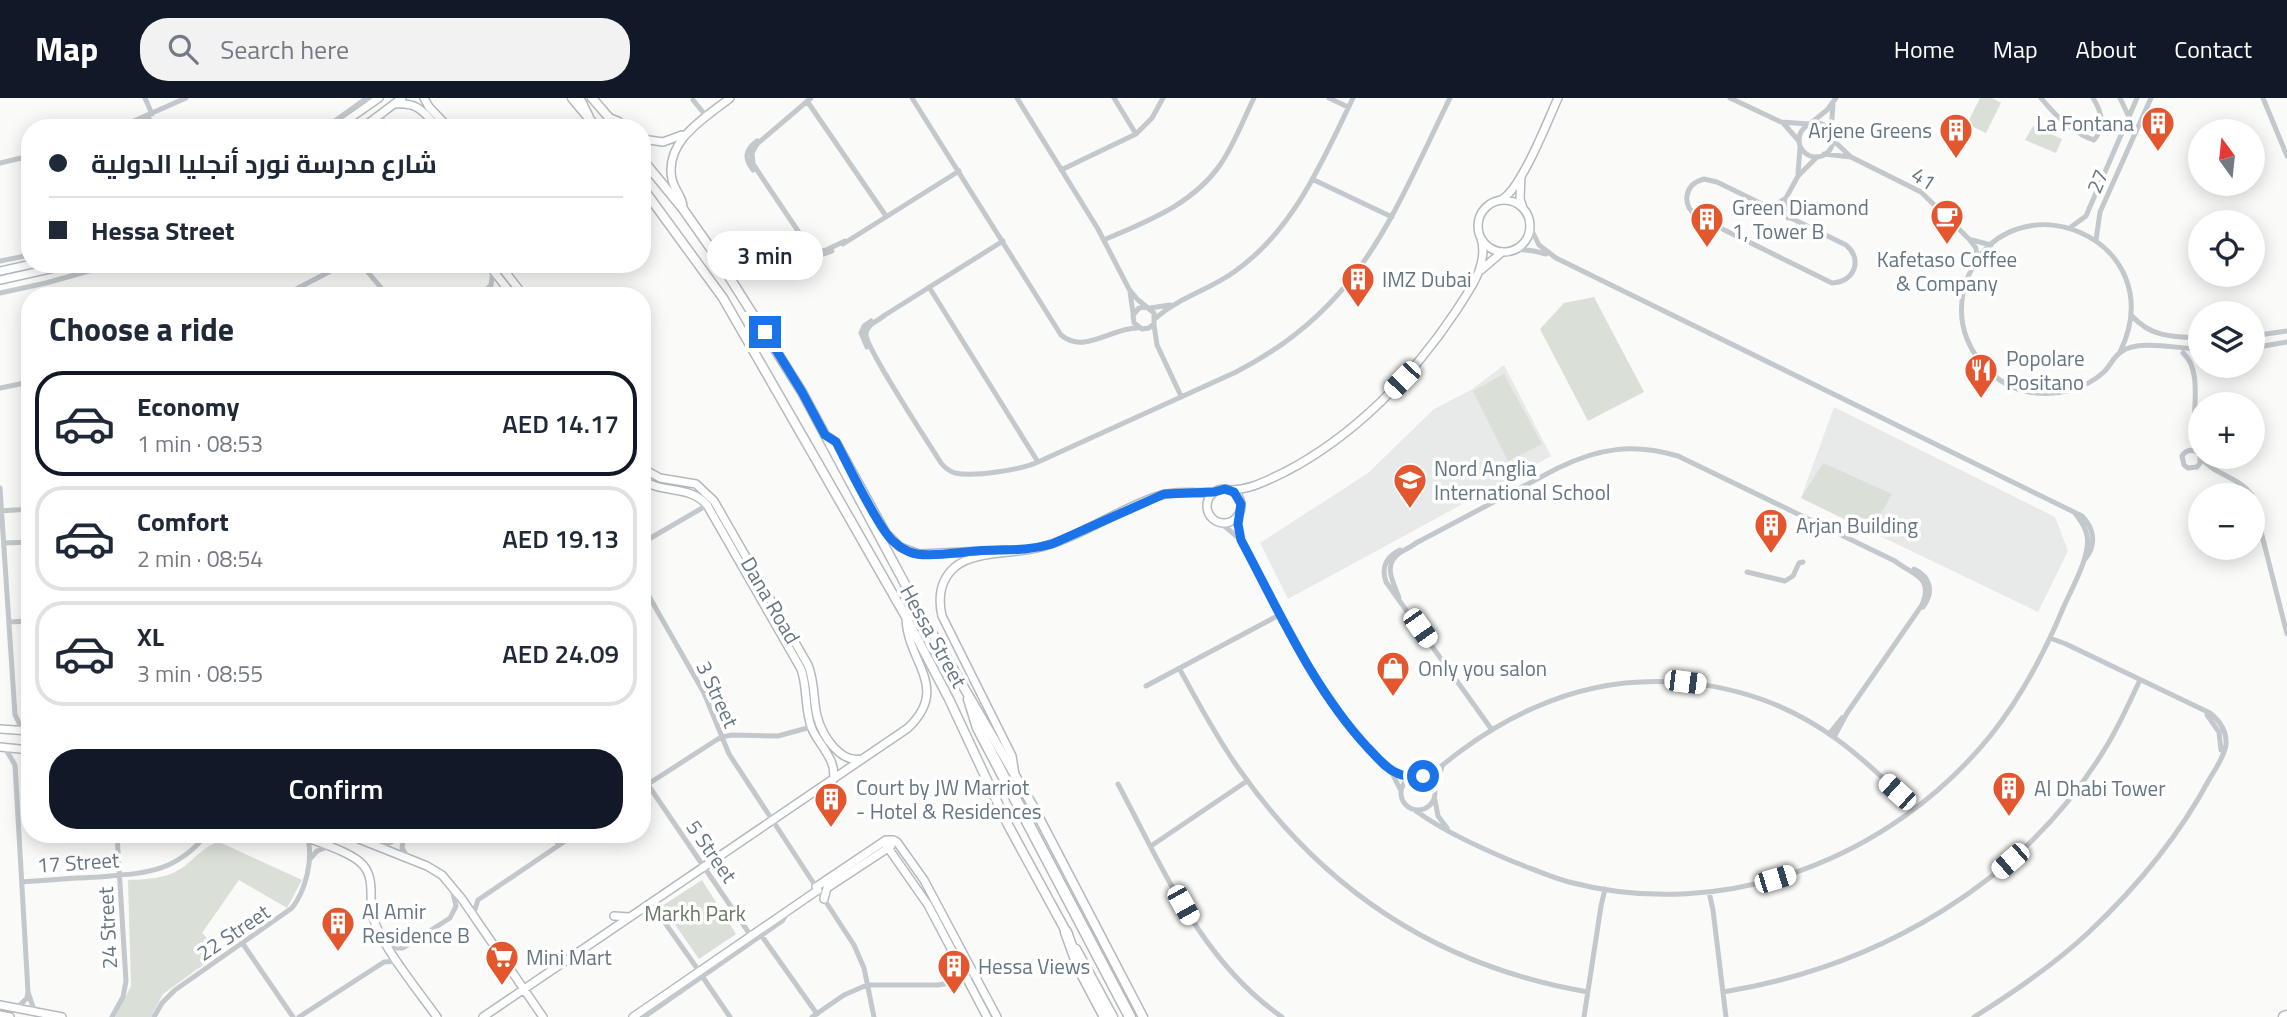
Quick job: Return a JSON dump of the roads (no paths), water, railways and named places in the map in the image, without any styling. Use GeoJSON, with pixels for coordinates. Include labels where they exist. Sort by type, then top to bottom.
{"type":"FeatureCollection","features":[{"type":"Feature","properties":{"kind":"highway"},"geometry":{"type":"LineString","coordinates":[[969,699],[978,728],[1130,1017]]}},
{"type":"Feature","properties":{"kind":"highway"},"geometry":{"type":"LineString","coordinates":[[1066,932],[1079,968],[1105,1017]]}},
{"type":"Feature","properties":{"kind":"main road"},"geometry":{"type":"LineString","coordinates":[[572,98],[590,119]]}},
{"type":"Feature","properties":{"kind":"main road"},"geometry":{"type":"LineString","coordinates":[[592,98],[610,118]]}},
{"type":"Feature","properties":{"kind":"main road","name":"Hessa Street"},"geometry":{"type":"LineString","coordinates":[[651,170],[682,209],[752,311],[802,392],[920,612],[1015,775],[1143,1017]]}},
{"type":"Feature","properties":{"kind":"main road","name":"Hessa Street"},"geometry":{"type":"LineString","coordinates":[[651,199],[723,298],[906,617],[949,699],[1007,823],[1113,1017]]}},
{"type":"Feature","properties":{"kind":"street"},"geometry":{"type":"LineString","coordinates":[[145,98],[151,119]]}},
{"type":"Feature","properties":{"kind":"street"},"geometry":{"type":"LineString","coordinates":[[140,119],[186,98]]}},
{"type":"Feature","properties":{"kind":"street"},"geometry":{"type":"LineString","coordinates":[[349,119],[379,98]]}},
{"type":"Feature","properties":{"kind":"street"},"geometry":{"type":"LineString","coordinates":[[338,119],[364,100],[379,98]]}},
{"type":"Feature","properties":{"kind":"street"},"geometry":{"type":"LineString","coordinates":[[374,119],[402,98]]}},
{"type":"Feature","properties":{"kind":"street"},"geometry":{"type":"LineString","coordinates":[[424,98],[440,119]]}},
{"type":"Feature","properties":{"kind":"street"},"geometry":{"type":"LineString","coordinates":[[580,98],[590,119]]}},
{"type":"Feature","properties":{"kind":"street"},"geometry":{"type":"LineString","coordinates":[[682,209],[683,201],[673,184],[671,167],[674,151],[689,132],[730,98]]}},
{"type":"Feature","properties":{"kind":"street"},"geometry":{"type":"LineString","coordinates":[[912,98],[1058,329],[1067,340],[1080,344],[1128,328],[1149,328],[1176,303],[1217,283],[1258,252],[1292,214],[1353,98]]}},
{"type":"Feature","properties":{"kind":"street"},"geometry":{"type":"LineString","coordinates":[[1017,98],[1104,240],[1129,289],[1134,323],[1157,345]]}},
{"type":"Feature","properties":{"kind":"street"},"geometry":{"type":"LineString","coordinates":[[1114,98],[1136,134]]}},
{"type":"Feature","properties":{"kind":"street"},"geometry":{"type":"LineString","coordinates":[[1061,170],[1136,134],[1152,118],[1163,98]]}},
{"type":"Feature","properties":{"kind":"street"},"geometry":{"type":"LineString","coordinates":[[1104,240],[1165,212],[1201,187],[1228,152],[1254,98]]}},
{"type":"Feature","properties":{"kind":"street"},"geometry":{"type":"LineString","coordinates":[[1329,98],[1348,107]]}},
{"type":"Feature","properties":{"kind":"street"},"geometry":{"type":"LineString","coordinates":[[1003,241],[866,324],[861,333],[862,340],[946,469],[960,474],[1007,471],[1038,462],[1252,363],[1283,345],[1331,304],[1356,275],[1378,243],[1450,98]]}},
{"type":"Feature","properties":{"kind":"street"},"geometry":{"type":"LineString","coordinates":[[1015,775],[1012,756],[945,625],[939,598],[944,581],[955,566],[979,556],[1052,544],[1154,497],[1181,492],[1249,488],[1294,467],[1366,415],[1388,395],[1445,327],[1480,270],[1483,257],[1480,217],[1486,208],[1509,195],[1558,98]]}},
{"type":"Feature","properties":{"kind":"street"},"geometry":{"type":"LineString","coordinates":[[1730,98],[1781,122],[1823,124],[1851,157]]}},
{"type":"Feature","properties":{"kind":"street"},"geometry":{"type":"LineString","coordinates":[[2041,98],[2060,118],[2085,137],[2094,140],[2102,118],[2093,98]]}},
{"type":"Feature","properties":{"kind":"street"},"geometry":{"type":"LineString","coordinates":[[2120,98],[2129,117]]}},
{"type":"Feature","properties":{"kind":"street","name":"27"},"geometry":{"type":"LineString","coordinates":[[2070,228],[2086,216],[2137,98]]}},
{"type":"Feature","properties":{"kind":"street","name":"27"},"geometry":{"type":"LineString","coordinates":[[2096,240],[2100,212],[2151,98]]}},
{"type":"Feature","properties":{"kind":"street"},"geometry":{"type":"LineString","coordinates":[[2263,98],[2287,156]]}},
{"type":"Feature","properties":{"kind":"street"},"geometry":{"type":"LineString","coordinates":[[693,100],[707,117]]}},
{"type":"Feature","properties":{"kind":"street"},"geometry":{"type":"LineString","coordinates":[[886,216],[809,100],[751,145],[746,155],[748,164],[764,182],[810,252],[818,256],[827,255],[959,171]]}},
{"type":"Feature","properties":{"kind":"street"},"geometry":{"type":"LineString","coordinates":[[1798,176],[1801,131],[1820,117],[1835,100]]}},
{"type":"Feature","properties":{"kind":"street"},"geometry":{"type":"LineString","coordinates":[[1769,209],[1786,198],[1798,176],[1830,148],[1835,100]]}},
{"type":"Feature","properties":{"kind":"street"},"geometry":{"type":"LineString","coordinates":[[394,104],[411,104],[429,119]]}},
{"type":"Feature","properties":{"kind":"street"},"geometry":{"type":"LineString","coordinates":[[381,119],[385,111]]}},
{"type":"Feature","properties":{"kind":"street"},"geometry":{"type":"LineString","coordinates":[[1781,122],[1807,155],[1851,157]]}},
{"type":"Feature","properties":{"kind":"street"},"geometry":{"type":"LineString","coordinates":[[651,140],[663,142],[689,132]]}},
{"type":"Feature","properties":{"kind":"street","name":"41"},"geometry":{"type":"LineString","coordinates":[[1851,157],[1921,192],[1969,239],[1976,248],[1978,260]]}},
{"type":"Feature","properties":{"kind":"street"},"geometry":{"type":"LineString","coordinates":[[0,163],[21,158]]}},
{"type":"Feature","properties":{"kind":"street"},"geometry":{"type":"LineString","coordinates":[[1521,175],[1520,199],[1530,227],[1539,245],[1556,258]]}},
{"type":"Feature","properties":{"kind":"street"},"geometry":{"type":"LineString","coordinates":[[1312,179],[1392,217]]}},
{"type":"Feature","properties":{"kind":"street"},"geometry":{"type":"LineString","coordinates":[[1711,179],[1769,209],[1852,249],[1856,262],[1852,276],[1840,283],[1827,281],[1696,216],[1689,209],[1686,196],[1692,184],[1711,179]]}},
{"type":"Feature","properties":{"kind":"street"},"geometry":{"type":"LineString","coordinates":[[1786,198],[1788,218]]}},
{"type":"Feature","properties":{"kind":"street"},"geometry":{"type":"LineString","coordinates":[[1499,201],[1514,202],[1523,208]]}},
{"type":"Feature","properties":{"kind":"street"},"geometry":{"type":"LineString","coordinates":[[2056,225],[2070,228],[2096,240],[2115,258],[2130,293],[2130,328],[2112,363],[2097,377],[2078,388],[2066,392],[2039,394],[2026,392],[1999,380],[1987,371],[1970,348],[1962,318],[1964,291],[1978,260],[2002,237],[2028,227],[2056,225]]}},
{"type":"Feature","properties":{"kind":"street"},"geometry":{"type":"LineString","coordinates":[[1516,249],[1526,241],[1530,227]]}},
{"type":"Feature","properties":{"kind":"street"},"geometry":{"type":"LineString","coordinates":[[1481,237],[1488,246],[1503,252]]}},
{"type":"Feature","properties":{"kind":"street","name":"41"},"geometry":{"type":"LineString","coordinates":[[1969,239],[1991,245]]}},
{"type":"Feature","properties":{"kind":"street"},"geometry":{"type":"LineString","coordinates":[[1181,492],[1200,501],[1213,520],[1241,540],[1312,670],[1362,741],[1389,769],[1408,808],[1483,849],[1541,873],[1603,889],[1651,894],[1711,892],[1765,882],[1815,866],[1872,838],[1912,811],[1953,776],[1992,733],[2022,690],[2051,636],[2088,545],[2085,528],[2075,513],[1556,258],[1516,249],[1503,252],[1480,270]]}},
{"type":"Feature","properties":{"kind":"street"},"geometry":{"type":"LineString","coordinates":[[0,261],[21,257]]}},
{"type":"Feature","properties":{"kind":"street"},"geometry":{"type":"LineString","coordinates":[[0,271],[21,266]]}},
{"type":"Feature","properties":{"kind":"street"},"geometry":{"type":"LineString","coordinates":[[0,281],[34,273]]}},
{"type":"Feature","properties":{"kind":"street"},"geometry":{"type":"LineString","coordinates":[[31,287],[83,273]]}},
{"type":"Feature","properties":{"kind":"street"},"geometry":{"type":"LineString","coordinates":[[306,287],[329,273]]}},
{"type":"Feature","properties":{"kind":"street"},"geometry":{"type":"LineString","coordinates":[[369,273],[381,287]]}},
{"type":"Feature","properties":{"kind":"street"},"geometry":{"type":"LineString","coordinates":[[495,273],[506,287]]}},
{"type":"Feature","properties":{"kind":"street"},"geometry":{"type":"LineString","coordinates":[[506,273],[517,287]]}},
{"type":"Feature","properties":{"kind":"street"},"geometry":{"type":"LineString","coordinates":[[929,287],[1038,462]]}},
{"type":"Feature","properties":{"kind":"street"},"geometry":{"type":"LineString","coordinates":[[0,293],[21,289]]}},
{"type":"Feature","properties":{"kind":"street"},"geometry":{"type":"LineString","coordinates":[[1129,289],[1149,307],[1155,321],[1157,345],[1181,396]]}},
{"type":"Feature","properties":{"kind":"street"},"geometry":{"type":"LineString","coordinates":[[1112,332],[1139,307],[1176,303]]}},
{"type":"Feature","properties":{"kind":"street"},"geometry":{"type":"LineString","coordinates":[[2132,316],[2141,326],[2153,333],[2188,337]]}},
{"type":"Feature","properties":{"kind":"street"},"geometry":{"type":"LineString","coordinates":[[2265,334],[2287,331]]}},
{"type":"Feature","properties":{"kind":"street"},"geometry":{"type":"LineString","coordinates":[[2265,346],[2287,342]]}},
{"type":"Feature","properties":{"kind":"street"},"geometry":{"type":"LineString","coordinates":[[2120,352],[2143,346],[2188,348]]}},
{"type":"Feature","properties":{"kind":"street"},"geometry":{"type":"LineString","coordinates":[[2183,353],[2188,357]]}},
{"type":"Feature","properties":{"kind":"street"},"geometry":{"type":"LineString","coordinates":[[0,388],[21,384]]}},
{"type":"Feature","properties":{"kind":"street"},"geometry":{"type":"LineString","coordinates":[[825,435],[836,442],[886,533],[900,547],[919,554],[1014,551]]}},
{"type":"Feature","properties":{"kind":"street"},"geometry":{"type":"LineString","coordinates":[[2188,447],[2182,459],[2188,468]]}},
{"type":"Feature","properties":{"kind":"street"},"geometry":{"type":"LineString","coordinates":[[1492,730],[1386,582],[1383,573],[1385,564],[1394,553],[1581,457],[1617,449],[1651,449],[1697,464],[1895,561],[1919,576],[1925,588],[1924,601],[1832,736]]}},
{"type":"Feature","properties":{"kind":"street"},"geometry":{"type":"LineString","coordinates":[[2211,469],[2237,483]]}},
{"type":"Feature","properties":{"kind":"street","name":"Dana Road"},"geometry":{"type":"LineString","coordinates":[[651,473],[660,478],[696,484],[711,503],[808,665],[813,680],[818,718],[823,729],[843,757],[856,761],[863,759]]}},
{"type":"Feature","properties":{"kind":"street"},"geometry":{"type":"LineString","coordinates":[[651,484],[692,493],[711,503]]}},
{"type":"Feature","properties":{"kind":"street"},"geometry":{"type":"LineString","coordinates":[[1222,524],[1228,523],[1240,512],[1245,499],[1259,484]]}},
{"type":"Feature","properties":{"kind":"street"},"geometry":{"type":"LineString","coordinates":[[0,488],[15,715],[21,724]]}},
{"type":"Feature","properties":{"kind":"street"},"geometry":{"type":"LineString","coordinates":[[1229,490],[1237,495],[1241,540]]}},
{"type":"Feature","properties":{"kind":"street"},"geometry":{"type":"LineString","coordinates":[[1207,508],[1207,502],[1214,492]]}},
{"type":"Feature","properties":{"kind":"street"},"geometry":{"type":"LineString","coordinates":[[651,538],[711,503]]}},
{"type":"Feature","properties":{"kind":"street","name":"Dana Road"},"geometry":{"type":"LineString","coordinates":[[711,503],[800,669],[805,682],[811,727],[832,763],[833,780]]}},
{"type":"Feature","properties":{"kind":"street"},"geometry":{"type":"LineString","coordinates":[[1,511],[21,510]]}},
{"type":"Feature","properties":{"kind":"street"},"geometry":{"type":"LineString","coordinates":[[4,543],[21,542]]}},
{"type":"Feature","properties":{"kind":"street"},"geometry":{"type":"LineString","coordinates":[[2265,547],[2287,634]]}},
{"type":"Feature","properties":{"kind":"street"},"geometry":{"type":"LineString","coordinates":[[1747,572],[1785,582],[1793,576],[1799,562],[1803,562]]}},
{"type":"Feature","properties":{"kind":"street","name":"3 Street"},"geometry":{"type":"LineString","coordinates":[[651,600],[705,693],[729,754],[855,944],[864,968],[874,1017]]}},
{"type":"Feature","properties":{"kind":"street"},"geometry":{"type":"LineString","coordinates":[[1146,686],[1281,614]]}},
{"type":"Feature","properties":{"kind":"street"},"geometry":{"type":"LineString","coordinates":[[483,1017],[917,720],[927,699],[926,676],[908,636],[906,617]]}},
{"type":"Feature","properties":{"kind":"street"},"geometry":{"type":"LineString","coordinates":[[9,622],[21,621]]}},
{"type":"Feature","properties":{"kind":"street"},"geometry":{"type":"LineString","coordinates":[[1973,1017],[2040,972],[2088,933],[2110,911],[2170,843],[2219,761],[2222,746],[2219,732],[2211,719],[2199,709],[2051,636]]}},
{"type":"Feature","properties":{"kind":"street"},"geometry":{"type":"LineString","coordinates":[[1179,668],[1216,734],[1247,781],[1277,818],[1347,888],[1391,919],[1440,946],[1479,963],[1537,982],[1588,992]]}},
{"type":"Feature","properties":{"kind":"street"},"geometry":{"type":"LineString","coordinates":[[1723,992],[1791,977],[1858,955],[1921,924],[1980,887],[2043,831],[2079,786],[2106,747],[2140,680]]}},
{"type":"Feature","properties":{"kind":"street"},"geometry":{"type":"LineString","coordinates":[[1401,791],[1404,783],[1411,778],[1435,771],[1519,714],[1564,696],[1609,685],[1666,681],[1722,688],[1756,697],[1794,713],[1832,736],[1897,792],[1912,811]]}},
{"type":"Feature","properties":{"kind":"street"},"geometry":{"type":"LineString","coordinates":[[3,729],[15,715]]}},
{"type":"Feature","properties":{"kind":"street"},"geometry":{"type":"LineString","coordinates":[[651,782],[722,737],[778,736],[811,727]]}},
{"type":"Feature","properties":{"kind":"street"},"geometry":{"type":"LineString","coordinates":[[3,729],[21,731]]}},
{"type":"Feature","properties":{"kind":"street"},"geometry":{"type":"LineString","coordinates":[[2,747],[21,749]]}},
{"type":"Feature","properties":{"kind":"street"},"geometry":{"type":"LineString","coordinates":[[2,747],[15,765]]}},
{"type":"Feature","properties":{"kind":"street"},"geometry":{"type":"LineString","coordinates":[[21,754],[15,765],[29,992],[34,1010]]}},
{"type":"Feature","properties":{"kind":"street"},"geometry":{"type":"LineString","coordinates":[[1446,763],[1439,772],[1434,800],[1437,816],[1452,832]]}},
{"type":"Feature","properties":{"kind":"street"},"geometry":{"type":"LineString","coordinates":[[1389,769],[1411,778]]}},
{"type":"Feature","properties":{"kind":"street"},"geometry":{"type":"LineString","coordinates":[[1423,776],[1435,787]]}},
{"type":"Feature","properties":{"kind":"street"},"geometry":{"type":"LineString","coordinates":[[1151,846],[1247,781]]}},
{"type":"Feature","properties":{"kind":"street"},"geometry":{"type":"LineString","coordinates":[[1118,784],[1194,925],[1210,949],[1240,983],[1282,1017]]}},
{"type":"Feature","properties":{"kind":"street","name":"5 Street"},"geometry":{"type":"LineString","coordinates":[[651,794],[751,936]]}},
{"type":"Feature","properties":{"kind":"street"},"geometry":{"type":"LineString","coordinates":[[1416,811],[1426,809],[1434,800]]}},
{"type":"Feature","properties":{"kind":"street"},"geometry":{"type":"LineString","coordinates":[[824,899],[827,888],[891,839],[897,842],[924,880],[971,976],[987,1017]]}},
{"type":"Feature","properties":{"kind":"street","name":"24 Street"},"geometry":{"type":"LineString","coordinates":[[112,1017],[123,997],[126,981],[118,843]]}},
{"type":"Feature","properties":{"kind":"street","name":"17 Street"},"geometry":{"type":"LineString","coordinates":[[22,882],[146,873],[172,865],[198,843]]}},
{"type":"Feature","properties":{"kind":"street","name":"22 Street"},"geometry":{"type":"LineString","coordinates":[[154,1017],[162,1003],[175,990],[292,908],[302,892],[310,859],[306,843]]}},
{"type":"Feature","properties":{"kind":"street"},"geometry":{"type":"LineString","coordinates":[[319,843],[355,858],[367,870],[371,882],[372,915],[376,926],[436,1017]]}},
{"type":"Feature","properties":{"kind":"street"},"geometry":{"type":"LineString","coordinates":[[369,843],[435,870],[449,881],[543,1017]]}},
{"type":"Feature","properties":{"kind":"street"},"geometry":{"type":"LineString","coordinates":[[374,845],[389,843]]}},
{"type":"Feature","properties":{"kind":"street"},"geometry":{"type":"LineString","coordinates":[[403,843],[402,848],[408,859]]}},
{"type":"Feature","properties":{"kind":"street"},"geometry":{"type":"LineString","coordinates":[[473,915],[478,901],[562,843]]}},
{"type":"Feature","properties":{"kind":"street"},"geometry":{"type":"LineString","coordinates":[[644,1017],[730,950],[886,845]]}},
{"type":"Feature","properties":{"kind":"street"},"geometry":{"type":"LineString","coordinates":[[886,845],[928,905],[997,1017]]}},
{"type":"Feature","properties":{"kind":"street"},"geometry":{"type":"LineString","coordinates":[[310,859],[317,851],[327,847]]}},
{"type":"Feature","properties":{"kind":"street"},"geometry":{"type":"LineString","coordinates":[[388,946],[403,948],[452,916],[456,904],[449,881]]}},
{"type":"Feature","properties":{"kind":"street"},"geometry":{"type":"LineString","coordinates":[[1584,1017],[1603,889]]}},
{"type":"Feature","properties":{"kind":"street"},"geometry":{"type":"LineString","coordinates":[[1711,892],[1726,1017]]}},
{"type":"Feature","properties":{"kind":"street"},"geometry":{"type":"LineString","coordinates":[[462,899],[478,901]]}},
{"type":"Feature","properties":{"kind":"street"},"geometry":{"type":"LineString","coordinates":[[652,903],[730,1017]]}},
{"type":"Feature","properties":{"kind":"street"},"geometry":{"type":"LineString","coordinates":[[633,1017],[782,921],[791,907]]}},
{"type":"Feature","properties":{"kind":"street"},"geometry":{"type":"LineString","coordinates":[[614,916],[630,918]]}},
{"type":"Feature","properties":{"kind":"street"},"geometry":{"type":"LineString","coordinates":[[761,935],[815,1015],[844,995],[867,985],[938,985],[971,976]]}},
{"type":"Feature","properties":{"kind":"street"},"geometry":{"type":"LineString","coordinates":[[243,944],[293,1017]]}},
{"type":"Feature","properties":{"kind":"street"},"geometry":{"type":"LineString","coordinates":[[384,962],[388,946]]}},
{"type":"Feature","properties":{"kind":"street"},"geometry":{"type":"LineString","coordinates":[[722,962],[730,950]]}},
{"type":"Feature","properties":{"kind":"street"},"geometry":{"type":"LineString","coordinates":[[299,1017],[384,962],[398,961]]}},
{"type":"Feature","properties":{"kind":"street"},"geometry":{"type":"LineString","coordinates":[[18,1007],[29,992]]}},
{"type":"Feature","properties":{"kind":"street"},"geometry":{"type":"LineString","coordinates":[[666,994],[678,993]]}},
{"type":"Feature","properties":{"kind":"street"},"geometry":{"type":"LineString","coordinates":[[0,1005],[62,1017]]}},
{"type":"Feature","properties":{"kind":"street"},"geometry":{"type":"LineString","coordinates":[[0,1016],[10,1017]]}},
{"type":"Feature","properties":{"kind":"place","name":"La Fontana"},"geometry":{"type":"Point","coordinates":[2158,153]}},
{"type":"Feature","properties":{"kind":"place","name":"Arjene Greens"},"geometry":{"type":"Point","coordinates":[1956,160]}},
{"type":"Feature","properties":{"kind":"place","name":"Kafetaso Coffee & Company"},"geometry":{"type":"Point","coordinates":[1947,246]}},
{"type":"Feature","properties":{"kind":"place","name":"Green Diamond 1, Tower B"},"geometry":{"type":"Point","coordinates":[1707,249]}},
{"type":"Feature","properties":{"kind":"place","name":"IMZ Dubai"},"geometry":{"type":"Point","coordinates":[1358,309]}},
{"type":"Feature","properties":{"kind":"place","name":"Popolare Positano"},"geometry":{"type":"Point","coordinates":[1981,400]}},
{"type":"Feature","properties":{"kind":"place","name":"Nord Anglia International School"},"geometry":{"type":"Point","coordinates":[1410,510]}},
{"type":"Feature","properties":{"kind":"place","name":"Arjan Building"},"geometry":{"type":"Point","coordinates":[1771,555]}},
{"type":"Feature","properties":{"kind":"place","name":"Only you salon"},"geometry":{"type":"Point","coordinates":[1393,698]}},
{"type":"Feature","properties":{"kind":"place","name":"Al Dhabi Tower"},"geometry":{"type":"Point","coordinates":[2009,818]}},
{"type":"Feature","properties":{"kind":"place","name":"Court by JW Marriot - Hotel & Residences"},"geometry":{"type":"Point","coordinates":[831,829]}},
{"type":"Feature","properties":{"kind":"place","name":"Al Amir Residence B"},"geometry":{"type":"Point","coordinates":[338,953]}},
{"type":"Feature","properties":{"kind":"place","name":"Mini Mart"},"geometry":{"type":"Point","coordinates":[502,987]}},
{"type":"Feature","properties":{"kind":"place","name":"Hessa Views"},"geometry":{"type":"Point","coordinates":[954,996]}},
{"type":"Feature","properties":{"kind":"park label","name":"Markh Park"},"geometry":{"type":"Point","coordinates":[695,913]}}]}
